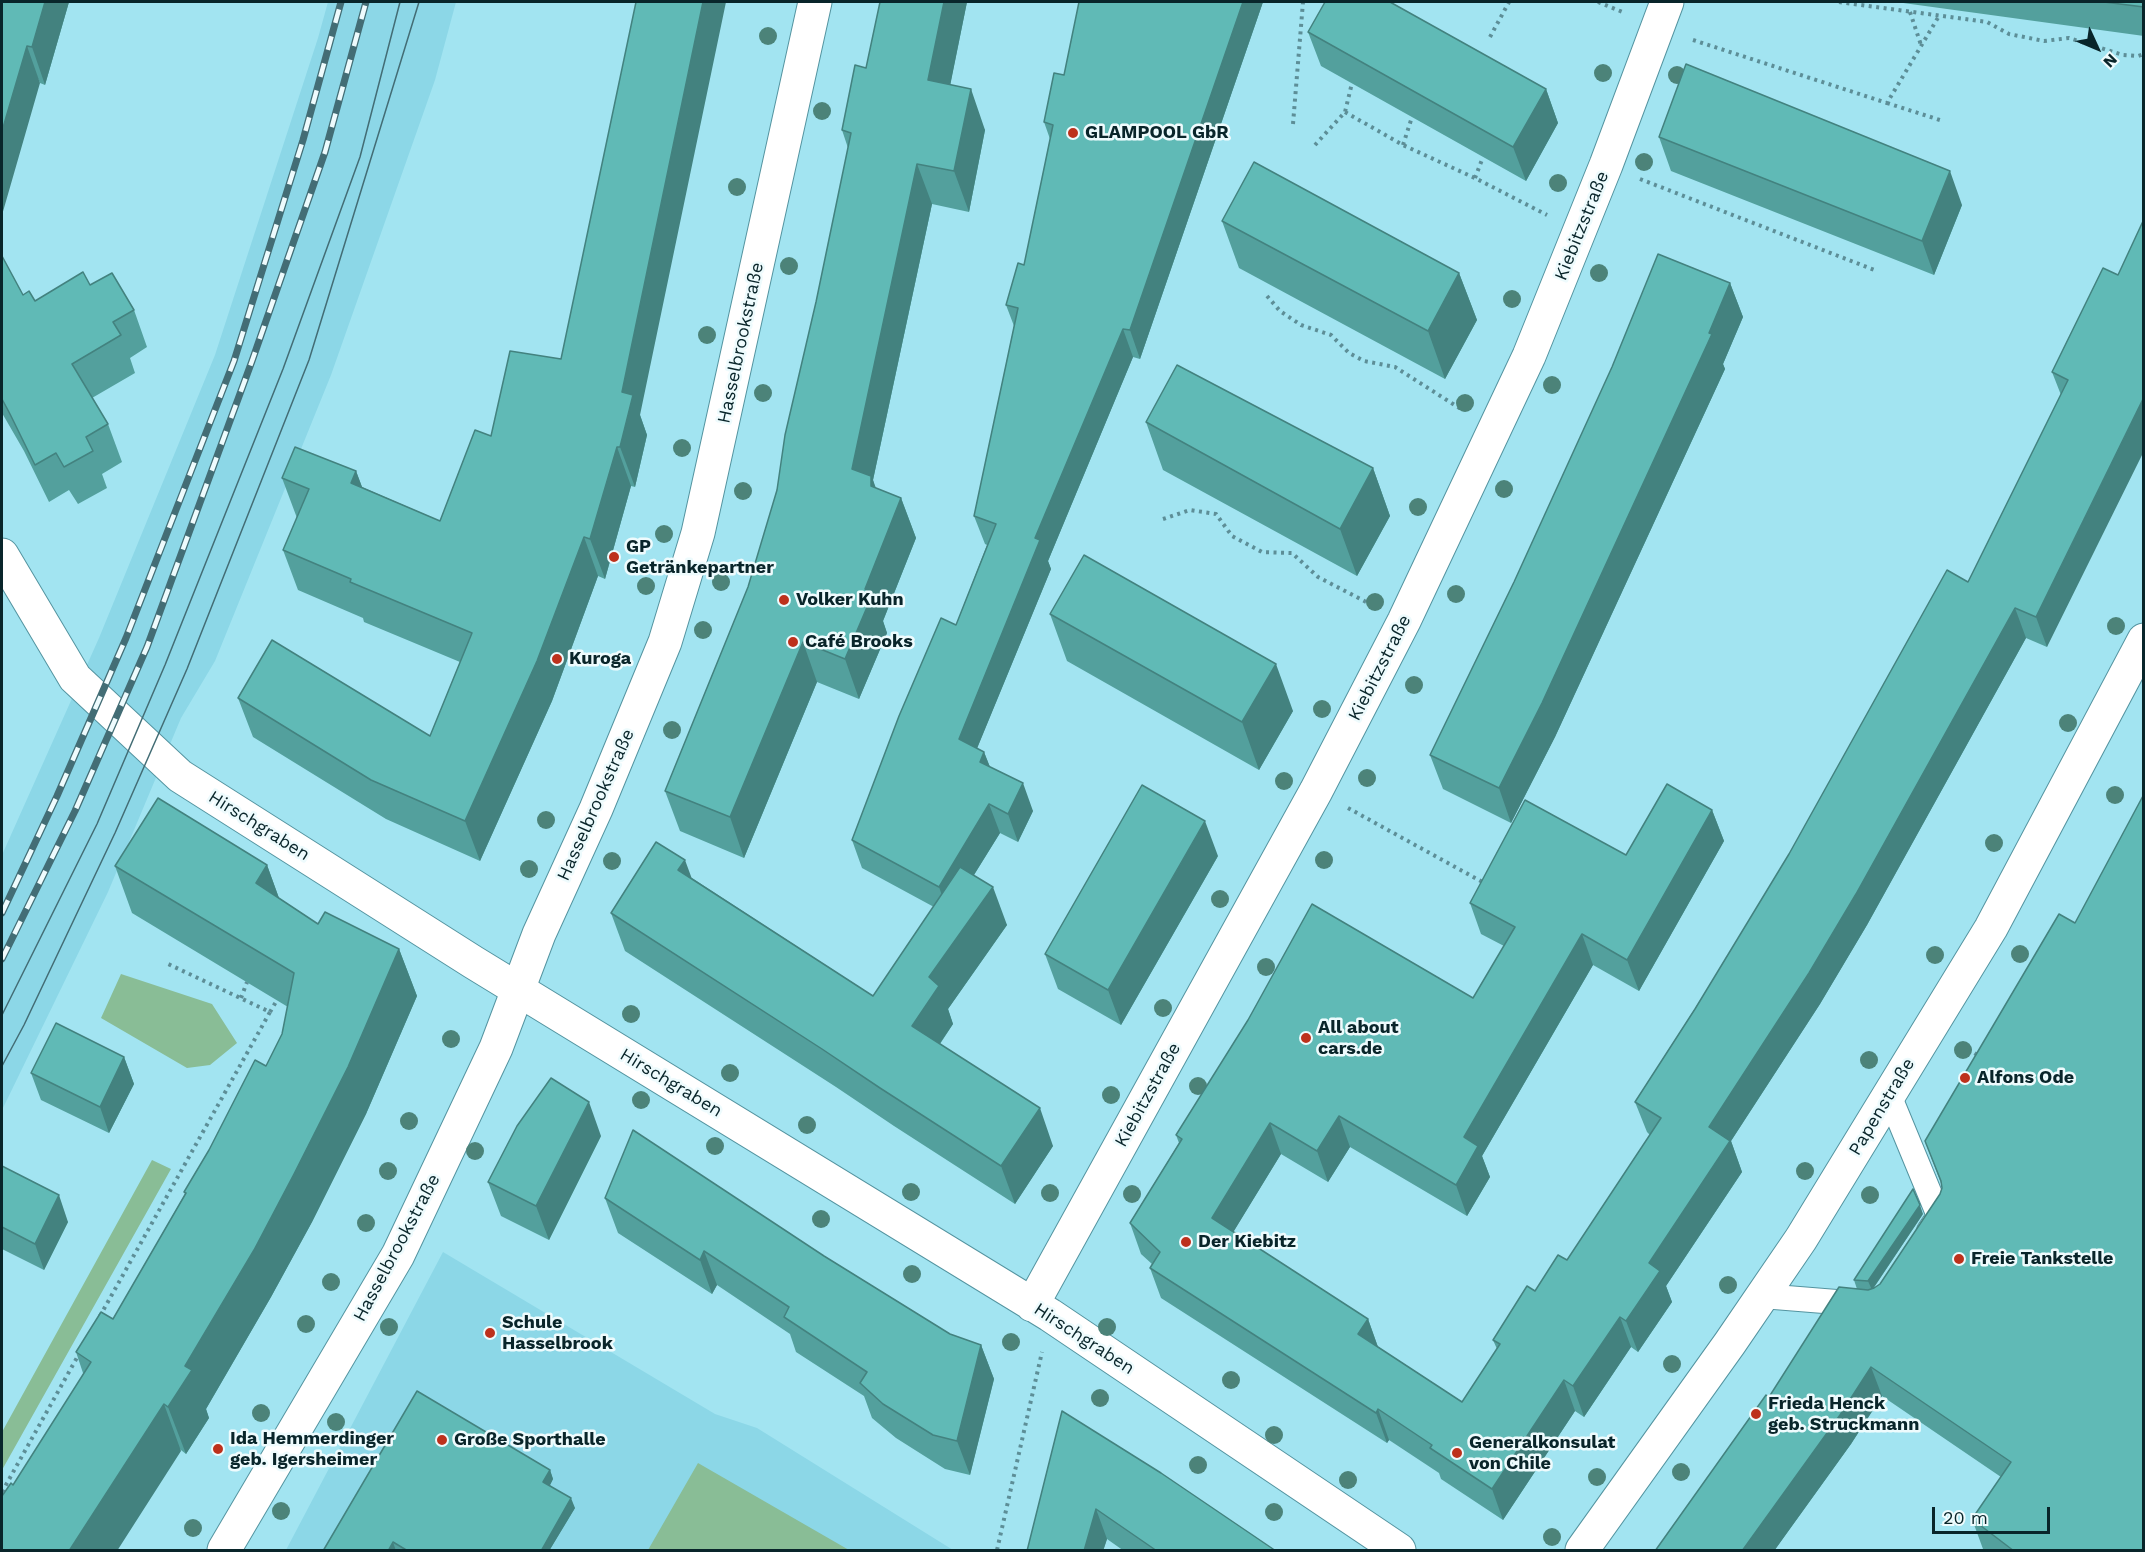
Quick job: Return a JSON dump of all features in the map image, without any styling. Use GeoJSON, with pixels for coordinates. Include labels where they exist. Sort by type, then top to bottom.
{"type":"FeatureCollection","features":[{"type":"Feature","properties":{"kind":"street","name":"Hasselbrookstraße"},"geometry":{"type":"LineString","coordinates":[[224,1551],[398,1255],[496,1048],[539,934],[596,809],[665,642],[698,533],[814,2]]}},
{"type":"Feature","properties":{"kind":"street","name":"Kiebitzstraße"},"geometry":{"type":"LineString","coordinates":[[1041,1310],[1404,621],[1495,430],[1580,231],[1662,15]]}},
{"type":"Feature","properties":{"kind":"street","name":"Hirschgraben"},"geometry":{"type":"LineString","coordinates":[[2,555],[75,678],[180,776],[519,990],[1041,1310],[1399,1551]]}},
{"type":"Feature","properties":{"kind":"street","name":"Papenstraße"},"geometry":{"type":"LineString","coordinates":[[1582,1551],[1801,1239],[1991,928],[2144,640]]}},
{"type":"Feature","properties":{"kind":"lane"},"geometry":{"type":"LineString","coordinates":[[1889,1095],[1939,1216],[1919,1246]]}},
{"type":"Feature","properties":{"kind":"lane"},"geometry":{"type":"LineString","coordinates":[[1762,1296],[1879,1305],[1886,1295]]}},
{"type":"Feature","properties":{"kind":"path"},"geometry":{"type":"LineString","coordinates":[[1293,124],[1303,2]]}},
{"type":"Feature","properties":{"kind":"path"},"geometry":{"type":"LineString","coordinates":[[1490,37],[1509,2]]}},
{"type":"Feature","properties":{"kind":"path"},"geometry":{"type":"LineString","coordinates":[[1839,2],[1987,22],[2009,34],[2044,41],[2069,38],[2123,55],[2144,54]]}},
{"type":"Feature","properties":{"kind":"path"},"geometry":{"type":"LineString","coordinates":[[1911,12],[1921,46]]}},
{"type":"Feature","properties":{"kind":"path"},"geometry":{"type":"LineString","coordinates":[[1662,15],[1887,103],[1943,121]]}},
{"type":"Feature","properties":{"kind":"path"},"geometry":{"type":"LineString","coordinates":[[1887,103],[1939,16]]}},
{"type":"Feature","properties":{"kind":"path"},"geometry":{"type":"LineString","coordinates":[[1316,145],[1345,112],[1352,83]]}},
{"type":"Feature","properties":{"kind":"path"},"geometry":{"type":"LineString","coordinates":[[1345,112],[1403,145],[1580,231]]}},
{"type":"Feature","properties":{"kind":"path"},"geometry":{"type":"LineString","coordinates":[[1403,145],[1412,117]]}},
{"type":"Feature","properties":{"kind":"path"},"geometry":{"type":"LineString","coordinates":[[1475,178],[1483,157]]}},
{"type":"Feature","properties":{"kind":"path"},"geometry":{"type":"LineString","coordinates":[[1606,165],[1877,271]]}},
{"type":"Feature","properties":{"kind":"path"},"geometry":{"type":"LineString","coordinates":[[1267,296],[1280,311],[1301,325],[1331,335],[1349,353],[1364,361],[1395,367],[1495,430]]}},
{"type":"Feature","properties":{"kind":"path"},"geometry":{"type":"LineString","coordinates":[[1163,519],[1190,510],[1216,514],[1232,536],[1262,552],[1292,553],[1318,577],[1404,621]]}},
{"type":"Feature","properties":{"kind":"path"},"geometry":{"type":"LineString","coordinates":[[1316,790],[1492,887]]}},
{"type":"Feature","properties":{"kind":"path"},"geometry":{"type":"LineString","coordinates":[[166,963],[270,1012]]}},
{"type":"Feature","properties":{"kind":"path"},"geometry":{"type":"LineString","coordinates":[[241,998],[247,982]]}},
{"type":"Feature","properties":{"kind":"path"},"geometry":{"type":"LineString","coordinates":[[95,1325],[277,1000]]}},
{"type":"Feature","properties":{"kind":"path"},"geometry":{"type":"LineString","coordinates":[[997,1551],[1041,1310]]}},
{"type":"Feature","properties":{"kind":"path"},"geometry":{"type":"LineString","coordinates":[[2,1492],[83,1346]]}},
{"type":"Feature","properties":{"kind":"shaded area"},"geometry":{"type":"Polygon","coordinates":[[[328,2],[456,2],[435,80],[331,375],[215,661],[181,718],[108,892],[2,1110],[2,855],[99,638],[215,355],[328,2]]]}},
{"type":"Feature","properties":{"kind":"shaded area","name":"Schule Hasselbrook"},"geometry":{"type":"Polygon","coordinates":[[[443,1252],[715,1414],[757,1428],[953,1550],[286,1550],[443,1252]]]}},
{"type":"Feature","properties":{"kind":"green space"},"geometry":{"type":"Polygon","coordinates":[[[121,974],[212,1004],[237,1043],[210,1065],[187,1068],[101,1018],[121,974]]]}},
{"type":"Feature","properties":{"kind":"green space"},"geometry":{"type":"Polygon","coordinates":[[[152,1160],[171,1169],[2,1470],[2,1432],[152,1160]]]}},
{"type":"Feature","properties":{"kind":"green space"},"geometry":{"type":"Polygon","coordinates":[[[698,1463],[849,1550],[648,1550],[698,1463]]]}},
{"type":"Feature","properties":{"kind":"building"},"geometry":{"type":"Polygon","coordinates":[[[2,2],[45,2],[32,47],[27,46],[2,131],[2,2]]]}},
{"type":"Feature","properties":{"kind":"building"},"geometry":{"type":"Polygon","coordinates":[[[636,2],[703,2],[622,392],[633,395],[620,447],[617,447],[590,539],[584,537],[537,661],[465,821],[371,780],[238,698],[272,640],[430,736],[472,633],[350,582],[351,579],[283,550],[309,489],[282,478],[295,447],[356,471],[351,483],[440,521],[475,430],[491,436],[510,351],[561,359],[636,2]]]}},
{"type":"Feature","properties":{"kind":"building"},"geometry":{"type":"Polygon","coordinates":[[[880,2],[944,2],[928,80],[971,89],[954,171],[917,164],[852,469],[871,476],[871,486],[901,498],[865,589],[873,593],[845,659],[803,642],[730,817],[665,791],[748,587],[777,490],[785,435],[816,302],[851,133],[842,130],[855,65],[866,68],[880,2]]]}},
{"type":"Feature","properties":{"kind":"building"},"geometry":{"type":"Polygon","coordinates":[[[1079,2],[1243,2],[1130,330],[1123,329],[1035,538],[1040,540],[959,739],[984,752],[980,762],[1023,783],[1008,814],[989,804],[939,887],[852,840],[899,716],[941,618],[956,625],[996,524],[974,516],[1018,308],[1006,305],[1018,263],[1024,265],[1053,125],[1044,122],[1054,73],[1064,75],[1079,2]]]}},
{"type":"Feature","properties":{"kind":"building"},"geometry":{"type":"Polygon","coordinates":[[[1325,2],[1390,2],[1546,89],[1513,147],[1308,32],[1325,2]]]}},
{"type":"Feature","properties":{"kind":"building"},"geometry":{"type":"Polygon","coordinates":[[[2104,2],[2144,2],[2144,7],[2104,2]]]}},
{"type":"Feature","properties":{"kind":"building"},"geometry":{"type":"Polygon","coordinates":[[[1686,64],[1950,171],[1922,241],[1659,137],[1686,64]]]}},
{"type":"Feature","properties":{"kind":"building"},"geometry":{"type":"Polygon","coordinates":[[[1254,162],[1459,273],[1428,331],[1222,221],[1254,162]]]}},
{"type":"Feature","properties":{"kind":"building"},"geometry":{"type":"Polygon","coordinates":[[[2144,219],[2144,397],[2036,617],[2015,608],[1856,894],[1809,973],[1709,1127],[1730,1141],[1649,1263],[1660,1271],[1626,1321],[1620,1317],[1573,1386],[1564,1380],[1492,1489],[1430,1448],[1432,1445],[1378,1409],[1376,1413],[1150,1268],[1160,1252],[1130,1223],[1182,1139],[1176,1135],[1248,1020],[1312,904],[1473,998],[1515,927],[1470,903],[1525,800],[1626,855],[1667,784],[1712,810],[1627,960],[1582,934],[1464,1137],[1478,1146],[1456,1185],[1339,1116],[1317,1151],[1270,1123],[1212,1218],[1368,1319],[1358,1334],[1462,1402],[1500,1344],[1493,1340],[1527,1286],[1535,1291],[1558,1255],[1567,1260],[1661,1118],[1635,1102],[1695,1009],[1789,854],[1947,570],[1968,582],[2068,380],[2052,372],[2103,268],[2118,275],[2144,219]]]}},
{"type":"Feature","properties":{"kind":"building"},"geometry":{"type":"Polygon","coordinates":[[[1658,254],[1730,283],[1709,333],[1712,334],[1542,703],[1499,788],[1430,755],[1514,582],[1612,367],[1658,254]]]}},
{"type":"Feature","properties":{"kind":"building"},"geometry":{"type":"Polygon","coordinates":[[[2,256],[23,295],[29,291],[35,301],[83,272],[90,285],[112,273],[134,310],[113,322],[121,335],[72,364],[108,424],[86,437],[93,451],[64,467],[56,453],[35,465],[2,399],[2,256]]]}},
{"type":"Feature","properties":{"kind":"building"},"geometry":{"type":"Polygon","coordinates":[[[1177,365],[1373,468],[1340,529],[1146,422],[1177,365]]]}},
{"type":"Feature","properties":{"kind":"building"},"geometry":{"type":"Polygon","coordinates":[[[1084,555],[1276,664],[1242,722],[1050,614],[1084,555]]]}},
{"type":"Feature","properties":{"kind":"building"},"geometry":{"type":"Polygon","coordinates":[[[1142,785],[1205,821],[1108,990],[1045,954],[1142,785]]]}},
{"type":"Feature","properties":{"kind":"building"},"geometry":{"type":"Polygon","coordinates":[[[2144,794],[2144,1551],[2014,1551],[1972,1519],[2011,1462],[1871,1367],[1840,1415],[1742,1551],[1655,1551],[1766,1395],[1769,1397],[1839,1287],[1868,1290],[1880,1284],[1940,1194],[1941,1181],[1925,1141],[2059,914],[2075,923],[2144,794]]]}},
{"type":"Feature","properties":{"kind":"building"},"geometry":{"type":"Polygon","coordinates":[[[158,798],[267,865],[256,883],[318,924],[325,912],[399,949],[348,1067],[254,1250],[185,1366],[192,1370],[168,1407],[164,1404],[69,1551],[2,1551],[2,1496],[11,1483],[13,1485],[91,1362],[76,1352],[101,1312],[113,1319],[186,1193],[184,1192],[209,1150],[255,1060],[266,1066],[282,1034],[294,973],[115,866],[158,798]]]}},
{"type":"Feature","properties":{"kind":"building"},"geometry":{"type":"Polygon","coordinates":[[[656,842],[685,860],[678,870],[873,996],[960,867],[993,887],[929,977],[939,986],[912,1026],[1040,1108],[1001,1166],[611,913],[656,842]]]}},
{"type":"Feature","properties":{"kind":"building"},"geometry":{"type":"Polygon","coordinates":[[[56,1023],[124,1057],[100,1107],[31,1073],[56,1023]]]}},
{"type":"Feature","properties":{"kind":"building"},"geometry":{"type":"Polygon","coordinates":[[[551,1078],[589,1102],[536,1206],[488,1182],[517,1126],[551,1078]]]}},
{"type":"Feature","properties":{"kind":"building"},"geometry":{"type":"Polygon","coordinates":[[[633,1130],[824,1256],[950,1334],[981,1345],[957,1441],[933,1435],[883,1404],[860,1383],[867,1372],[784,1317],[789,1307],[704,1251],[700,1260],[605,1198],[633,1130]]]}},
{"type":"Feature","properties":{"kind":"building"},"geometry":{"type":"Polygon","coordinates":[[[2,1166],[59,1195],[35,1244],[2,1227],[2,1166]]]}},
{"type":"Feature","properties":{"kind":"building"},"geometry":{"type":"Polygon","coordinates":[[[1913,1189],[1920,1205],[1868,1281],[1854,1280],[1913,1189]]]}},
{"type":"Feature","properties":{"kind":"building","name":"Große Sporthalle"},"geometry":{"type":"Polygon","coordinates":[[[417,1391],[550,1470],[543,1482],[571,1498],[541,1551],[408,1551],[393,1542],[388,1551],[323,1551],[417,1391]]]}},
{"type":"Feature","properties":{"kind":"building"},"geometry":{"type":"Polygon","coordinates":[[[1062,1411],[1161,1473],[1276,1551],[1157,1551],[1096,1509],[1084,1551],[1027,1551],[1062,1411]]]}},
{"type":"Feature","properties":{"kind":"tram line"},"geometry":{"type":"LineString","coordinates":[[2,1015],[97,824],[165,665],[283,369],[360,157],[400,2]]}},
{"type":"Feature","properties":{"kind":"tram line"},"geometry":{"type":"LineString","coordinates":[[2,1066],[24,1025],[115,833],[187,669],[309,360],[419,2]]}},
{"type":"Feature","properties":{"kind":"railway"},"geometry":{"type":"LineString","coordinates":[[2,913],[57,796],[126,638],[234,361],[303,140],[341,2]]}},
{"type":"Feature","properties":{"kind":"railway"},"geometry":{"type":"LineString","coordinates":[[2,959],[75,811],[147,647],[252,361],[325,152],[366,2]]}},
{"type":"Feature","properties":{"kind":"place","name":"GLAMPOOL GbR"},"geometry":{"type":"Point","coordinates":[1073,133]}},
{"type":"Feature","properties":{"kind":"place","name":"GP Getränkepartner"},"geometry":{"type":"Point","coordinates":[614,557]}},
{"type":"Feature","properties":{"kind":"place","name":"Volker Kuhn"},"geometry":{"type":"Point","coordinates":[784,600]}},
{"type":"Feature","properties":{"kind":"place","name":"Café Brooks"},"geometry":{"type":"Point","coordinates":[793,642]}},
{"type":"Feature","properties":{"kind":"place","name":"Kuroga"},"geometry":{"type":"Point","coordinates":[557,659]}},
{"type":"Feature","properties":{"kind":"place","name":"All about cars.de"},"geometry":{"type":"Point","coordinates":[1306,1038]}},
{"type":"Feature","properties":{"kind":"place","name":"Alfons Ode"},"geometry":{"type":"Point","coordinates":[1965,1078]}},
{"type":"Feature","properties":{"kind":"place","name":"Der Kiebitz"},"geometry":{"type":"Point","coordinates":[1186,1242]}},
{"type":"Feature","properties":{"kind":"place","name":"Freie Tankstelle"},"geometry":{"type":"Point","coordinates":[1959,1259]}},
{"type":"Feature","properties":{"kind":"place","name":"Schule Hasselbrook"},"geometry":{"type":"Point","coordinates":[490,1333]}},
{"type":"Feature","properties":{"kind":"place","name":"Frieda Henck geb. Struckmann"},"geometry":{"type":"Point","coordinates":[1756,1414]}},
{"type":"Feature","properties":{"kind":"place","name":"Große Sporthalle"},"geometry":{"type":"Point","coordinates":[442,1440]}},
{"type":"Feature","properties":{"kind":"place","name":"Ida Hemmerdinger geb. Igersheimer"},"geometry":{"type":"Point","coordinates":[218,1449]}},
{"type":"Feature","properties":{"kind":"place","name":"Generalkonsulat von Chile"},"geometry":{"type":"Point","coordinates":[1457,1453]}}]}
